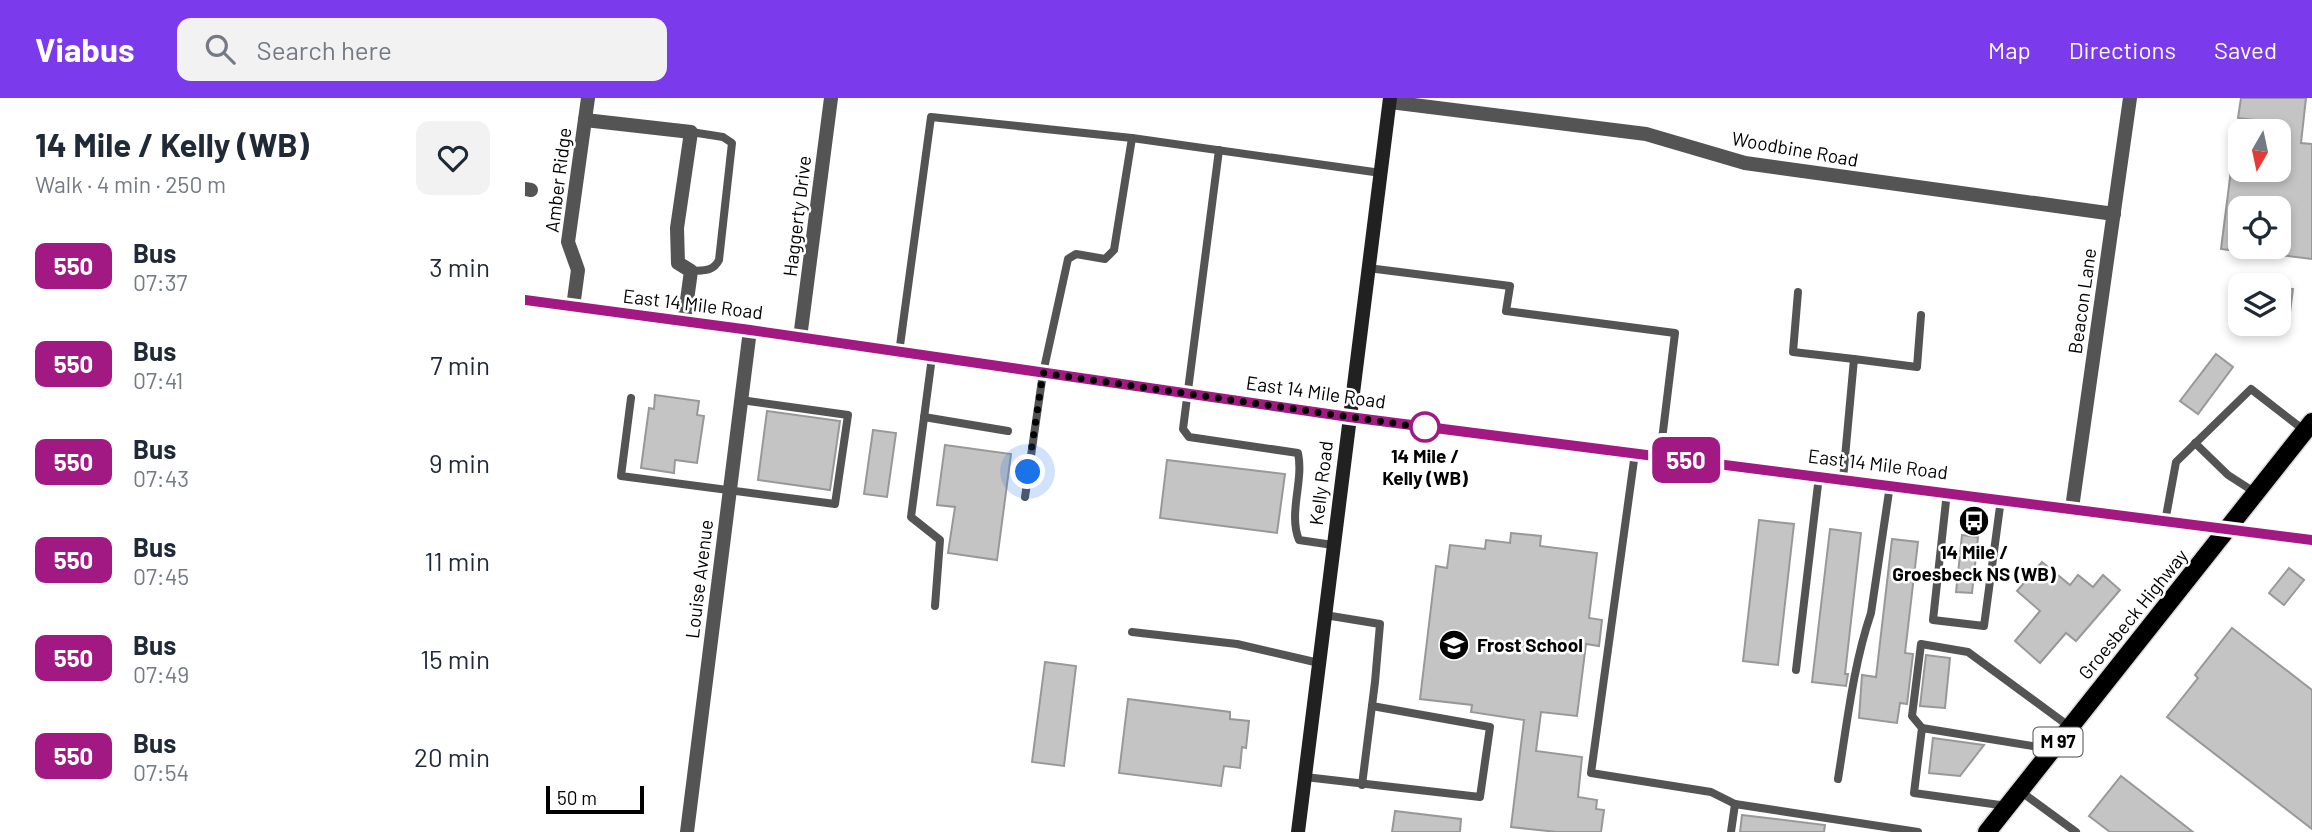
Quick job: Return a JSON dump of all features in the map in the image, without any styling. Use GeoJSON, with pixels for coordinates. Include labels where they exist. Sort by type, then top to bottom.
{"type":"FeatureCollection","features":[{"type":"Feature","properties":{"kind":"main road","name":"Kelly Road"},"geometry":{"type":"LineString","coordinates":[[1298,832],[1390,100]]}},
{"type":"Feature","properties":{"kind":"main road","name":"East 14 Mile Road"},"geometry":{"type":"LineString","coordinates":[[525,300],[1349,417],[2312,540]]}},
{"type":"Feature","properties":{"kind":"main road","name":"Groesbeck Highway"},"geometry":{"type":"LineString","coordinates":[[1987,832],[2308,427]]}},
{"type":"Feature","properties":{"kind":"street","name":"Amber Ridge"},"geometry":{"type":"LineString","coordinates":[[573,307],[578,270],[568,242],[588,98]]}},
{"type":"Feature","properties":{"kind":"street","name":"Haggerty Drive"},"geometry":{"type":"LineString","coordinates":[[800,338],[831,98]]}},
{"type":"Feature","properties":{"kind":"street","name":"Beacon Lane"},"geometry":{"type":"LineString","coordinates":[[2072,509],[2130,98]]}},
{"type":"Feature","properties":{"kind":"street","name":"Woodbine Road"},"geometry":{"type":"LineString","coordinates":[[1390,100],[1646,134],[1745,163],[2114,214]]}},
{"type":"Feature","properties":{"kind":"street"},"geometry":{"type":"LineString","coordinates":[[585,120],[691,132],[677,228],[678,263],[691,271],[684,322]]}},
{"type":"Feature","properties":{"kind":"street","name":"Louise Avenue"},"geometry":{"type":"LineString","coordinates":[[687,832],[750,330]]}},
{"type":"Feature","properties":{"kind":"lane"},"geometry":{"type":"LineString","coordinates":[[899,353],[930,117],[1132,138],[1381,173]]}},
{"type":"Feature","properties":{"kind":"lane"},"geometry":{"type":"LineString","coordinates":[[691,132],[723,137],[732,143],[719,260],[715,267],[709,270],[691,271]]}},
{"type":"Feature","properties":{"kind":"lane"},"geometry":{"type":"LineString","coordinates":[[1025,497],[1043,373],[1068,260],[1076,254],[1105,258],[1116,246],[1132,138]]}},
{"type":"Feature","properties":{"kind":"lane"},"geometry":{"type":"LineString","coordinates":[[1219,150],[1183,429],[1189,437],[1298,453],[1301,467],[1294,528],[1300,540],[1333,545]]}},
{"type":"Feature","properties":{"kind":"lane"},"geometry":{"type":"LineString","coordinates":[[1368,268],[1510,285],[1506,311],[1675,333],[1660,456]]}},
{"type":"Feature","properties":{"kind":"lane"},"geometry":{"type":"LineString","coordinates":[[1798,292],[1793,352],[1917,367],[1921,315]]}},
{"type":"Feature","properties":{"kind":"lane"},"geometry":{"type":"LineString","coordinates":[[932,357],[911,517],[940,540],[935,606]]}},
{"type":"Feature","properties":{"kind":"lane"},"geometry":{"type":"LineString","coordinates":[[1843,479],[1854,359]]}},
{"type":"Feature","properties":{"kind":"lane"},"geometry":{"type":"LineString","coordinates":[[2165,522],[2176,462],[2251,389],[2308,427]]}},
{"type":"Feature","properties":{"kind":"lane"},"geometry":{"type":"LineString","coordinates":[[631,398],[621,476],[835,504],[848,415],[741,400]]}},
{"type":"Feature","properties":{"kind":"lane"},"geometry":{"type":"LineString","coordinates":[[925,417],[1008,431]]}},
{"type":"Feature","properties":{"kind":"lane"},"geometry":{"type":"LineString","coordinates":[[2195,443],[2228,475],[2256,493]]}},
{"type":"Feature","properties":{"kind":"lane"},"geometry":{"type":"LineString","coordinates":[[1635,453],[1591,773],[1711,792],[1735,804],[1919,832]]}},
{"type":"Feature","properties":{"kind":"lane"},"geometry":{"type":"LineString","coordinates":[[1796,670],[1819,476]]}},
{"type":"Feature","properties":{"kind":"lane"},"geometry":{"type":"LineString","coordinates":[[1838,779],[1852,694],[1871,613],[1890,485]]}},
{"type":"Feature","properties":{"kind":"lane"},"geometry":{"type":"LineString","coordinates":[[1947,492],[1933,620],[1984,626],[2001,499]]}},
{"type":"Feature","properties":{"kind":"lane"},"geometry":{"type":"LineString","coordinates":[[1325,615],[1380,624],[1361,785]]}},
{"type":"Feature","properties":{"kind":"lane"},"geometry":{"type":"LineString","coordinates":[[1132,632],[1237,644],[1319,663]]}},
{"type":"Feature","properties":{"kind":"lane"},"geometry":{"type":"LineString","coordinates":[[2052,750],[1922,728],[1912,716],[1921,644],[1968,652],[2070,727]]}},
{"type":"Feature","properties":{"kind":"lane"},"geometry":{"type":"LineString","coordinates":[[1305,777],[1480,797],[1490,727],[1372,706]]}},
{"type":"Feature","properties":{"kind":"lane"},"geometry":{"type":"LineString","coordinates":[[1922,728],[1914,793],[2007,806]]}},
{"type":"Feature","properties":{"kind":"lane"},"geometry":{"type":"LineString","coordinates":[[2020,791],[2076,832]]}},
{"type":"Feature","properties":{"kind":"lane"},"geometry":{"type":"LineString","coordinates":[[1731,832],[1735,804]]}},
{"type":"Feature","properties":{"kind":"building"},"geometry":{"type":"Polygon","coordinates":[[[2241,98],[2306,98],[2301,143],[2312,144],[2312,259],[2291,256],[2291,196],[2228,196],[2228,250],[2221,249],[2229,182],[2291,182],[2291,119],[2238,118],[2241,98]]]}},
{"type":"Feature","properties":{"kind":"building"},"geometry":{"type":"Polygon","coordinates":[[[2216,354],[2233,367],[2198,414],[2180,401],[2216,354]]]}},
{"type":"Feature","properties":{"kind":"building"},"geometry":{"type":"Polygon","coordinates":[[[655,395],[699,401],[697,415],[704,416],[697,463],[675,460],[674,473],[641,468],[649,408],[654,409],[655,395]]]}},
{"type":"Feature","properties":{"kind":"building"},"geometry":{"type":"Polygon","coordinates":[[[767,411],[840,421],[830,490],[758,480],[767,411]]]}},
{"type":"Feature","properties":{"kind":"building"},"geometry":{"type":"Polygon","coordinates":[[[873,430],[896,433],[887,497],[864,494],[873,430]]]}},
{"type":"Feature","properties":{"kind":"building"},"geometry":{"type":"Polygon","coordinates":[[[945,445],[1011,454],[997,560],[948,553],[955,507],[937,505],[945,445]]]}},
{"type":"Feature","properties":{"kind":"building"},"geometry":{"type":"Polygon","coordinates":[[[1167,460],[1285,474],[1277,533],[1160,518],[1167,460]]]}},
{"type":"Feature","properties":{"kind":"building"},"geometry":{"type":"Polygon","coordinates":[[[1759,520],[1794,524],[1778,665],[1743,661],[1759,520]]]}},
{"type":"Feature","properties":{"kind":"building"},"geometry":{"type":"Polygon","coordinates":[[[1830,529],[1861,533],[1845,674],[1848,674],[1846,686],[1812,682],[1830,529]]]}},
{"type":"Feature","properties":{"kind":"building"},"geometry":{"type":"Polygon","coordinates":[[[1511,533],[1541,536],[1540,546],[1597,553],[1589,618],[1602,620],[1599,646],[1586,644],[1577,716],[1541,712],[1536,751],[1582,757],[1578,797],[1597,800],[1596,809],[1604,810],[1601,832],[1557,832],[1511,827],[1524,720],[1471,712],[1472,705],[1420,699],[1436,566],[1447,568],[1450,545],[1485,549],[1486,540],[1510,543],[1511,533]]]}},
{"type":"Feature","properties":{"kind":"building"},"geometry":{"type":"Polygon","coordinates":[[[1962,535],[1978,537],[1972,593],[1956,592],[1962,535]]]}},
{"type":"Feature","properties":{"kind":"building"},"geometry":{"type":"Polygon","coordinates":[[[1892,539],[1918,542],[1905,653],[1913,654],[1907,704],[1900,703],[1897,723],[1859,718],[1862,675],[1876,677],[1892,539]]]}},
{"type":"Feature","properties":{"kind":"building"},"geometry":{"type":"Polygon","coordinates":[[[2042,562],[2070,585],[2078,575],[2093,587],[2103,575],[2120,590],[2076,641],[2066,633],[2040,663],[2015,641],[2040,611],[2017,591],[2042,562]]]}},
{"type":"Feature","properties":{"kind":"building"},"geometry":{"type":"Polygon","coordinates":[[[2289,568],[2304,580],[2284,605],[2269,593],[2289,568]]]}},
{"type":"Feature","properties":{"kind":"building"},"geometry":{"type":"Polygon","coordinates":[[[2232,628],[2312,690],[2312,829],[2167,717],[2198,678],[2195,675],[2232,628]]]}},
{"type":"Feature","properties":{"kind":"building"},"geometry":{"type":"Polygon","coordinates":[[[1926,655],[1950,658],[1945,708],[1920,706],[1926,655]]]}},
{"type":"Feature","properties":{"kind":"building"},"geometry":{"type":"Polygon","coordinates":[[[1045,662],[1076,666],[1064,766],[1032,762],[1045,662]]]}},
{"type":"Feature","properties":{"kind":"building"},"geometry":{"type":"Polygon","coordinates":[[[1128,699],[1230,712],[1230,719],[1249,721],[1246,748],[1242,747],[1240,768],[1224,766],[1221,786],[1119,773],[1128,699]]]}},
{"type":"Feature","properties":{"kind":"building"},"geometry":{"type":"Polygon","coordinates":[[[1933,738],[1984,745],[1960,776],[1929,773],[1933,738]]]}},
{"type":"Feature","properties":{"kind":"building"},"geometry":{"type":"Polygon","coordinates":[[[2121,776],[2193,832],[2110,832],[2089,816],[2121,776]]]}},
{"type":"Feature","properties":{"kind":"building"},"geometry":{"type":"Polygon","coordinates":[[[1395,811],[1461,819],[1460,832],[1392,832],[1395,811]]]}},
{"type":"Feature","properties":{"kind":"building"},"geometry":{"type":"Polygon","coordinates":[[[1742,815],[1825,825],[1824,832],[1740,832],[1742,815]]]}},
{"type":"Feature","properties":{"kind":"bus line","name":"550"},"geometry":{"type":"LineString","coordinates":[[525,300],[1349,417],[2312,540]]}},
{"type":"Feature","properties":{"kind":"place","name":"14 Mile / Kelly (WB)"},"geometry":{"type":"Point","coordinates":[1425,427]}},
{"type":"Feature","properties":{"kind":"place","name":"14 Mile / Groesbeck NS (WB)"},"geometry":{"type":"Point","coordinates":[1974,521]}},
{"type":"Feature","properties":{"kind":"place","name":"Frost School"},"geometry":{"type":"Point","coordinates":[1454,645]}},
{"type":"Feature","properties":{"kind":"route"},"geometry":{"type":"LineString","coordinates":[[1028,472],[1043,373],[1427,428],[1425,427]]}}]}
